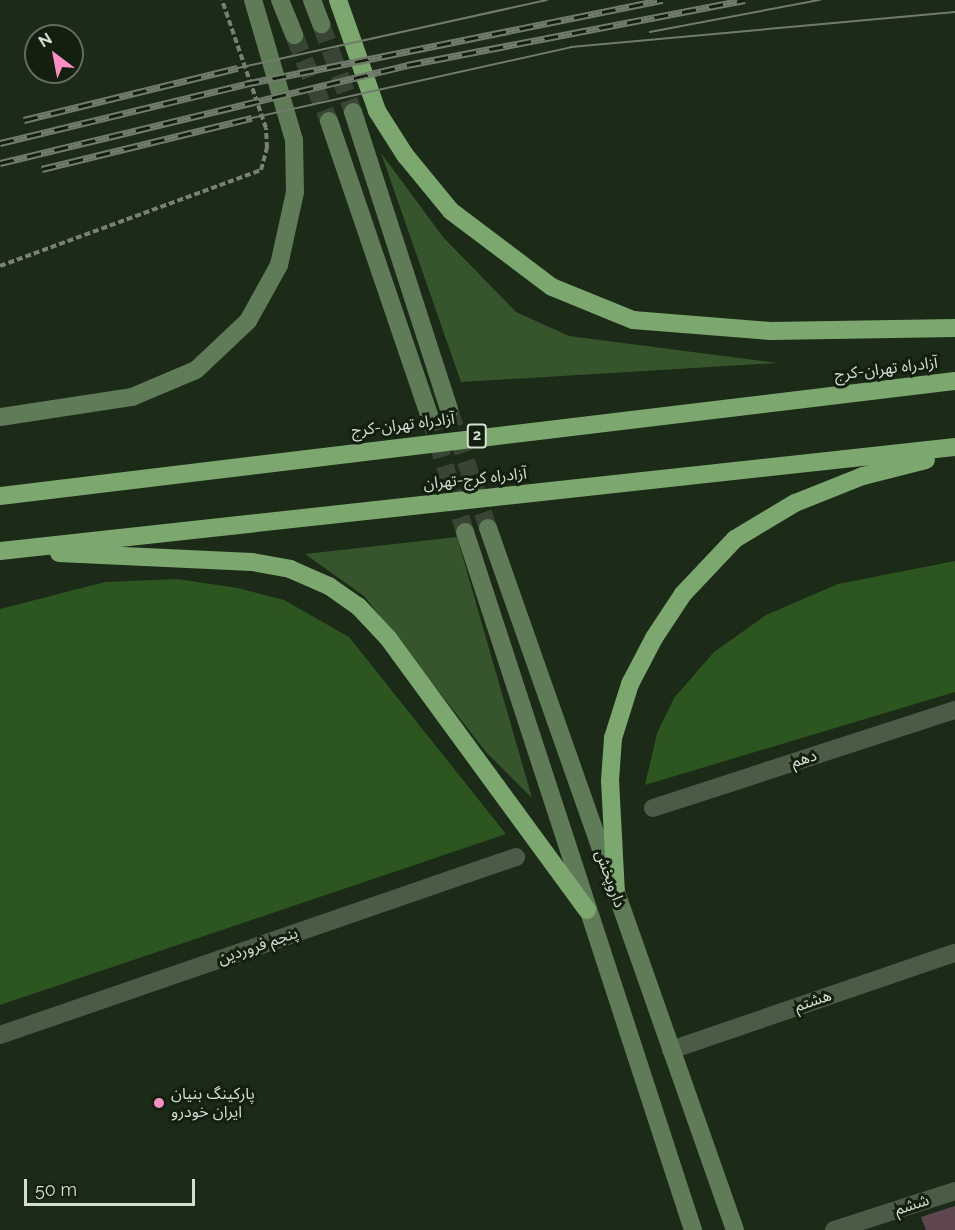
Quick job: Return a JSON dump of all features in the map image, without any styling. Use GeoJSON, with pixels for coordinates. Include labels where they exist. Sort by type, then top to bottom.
{"type":"FeatureCollection","features":[{"type":"Feature","properties":{"kind":"highway"},"geometry":{"type":"LineString","coordinates":[[338,0],[377,111],[405,155],[451,211],[552,287],[633,320],[771,331],[955,328]]}},
{"type":"Feature","properties":{"kind":"highway","name":"آزادراه تهران-کرج"},"geometry":{"type":"LineString","coordinates":[[0,496],[955,381]]}},
{"type":"Feature","properties":{"kind":"highway","name":"آزادراه کرج-تهران"},"geometry":{"type":"LineString","coordinates":[[1,551],[955,447]]}},
{"type":"Feature","properties":{"kind":"highway"},"geometry":{"type":"LineString","coordinates":[[616,894],[610,781],[613,738],[630,684],[654,638],[683,594],[735,539],[795,503],[863,476],[955,452]]}},
{"type":"Feature","properties":{"kind":"highway"},"geometry":{"type":"LineString","coordinates":[[1,551],[211,557],[290,569],[329,586],[358,606],[388,638],[586,910]]}},
{"type":"Feature","properties":{"kind":"street"},"geometry":{"type":"LineString","coordinates":[[0,417],[132,397],[196,370],[248,321],[279,265],[295,192],[294,140],[253,0]]}},
{"type":"Feature","properties":{"kind":"street"},"geometry":{"type":"LineString","coordinates":[[280,0],[294,35]]}},
{"type":"Feature","properties":{"kind":"street"},"geometry":{"type":"LineString","coordinates":[[312,0],[321,24]]}},
{"type":"Feature","properties":{"kind":"street"},"geometry":{"type":"LineString","coordinates":[[353,112],[449,410]]}},
{"type":"Feature","properties":{"kind":"street"},"geometry":{"type":"LineString","coordinates":[[329,121],[429,414]]}},
{"type":"Feature","properties":{"kind":"street","name":"داروپخش"},"geometry":{"type":"LineString","coordinates":[[488,528],[735,1230]]}},
{"type":"Feature","properties":{"kind":"street","name":"داروپخش"},"geometry":{"type":"LineString","coordinates":[[465,532],[586,910],[693,1230]]}},
{"type":"Feature","properties":{"kind":"street","name":"دهم"},"geometry":{"type":"LineString","coordinates":[[653,808],[955,710]]}},
{"type":"Feature","properties":{"kind":"street","name":"پنجم فروردین"},"geometry":{"type":"LineString","coordinates":[[0,1035],[516,857]]}},
{"type":"Feature","properties":{"kind":"street","name":"هشتم"},"geometry":{"type":"LineString","coordinates":[[671,1050],[955,952]]}},
{"type":"Feature","properties":{"kind":"street","name":"ششم"},"geometry":{"type":"LineString","coordinates":[[834,1230],[955,1191]]}},
{"type":"Feature","properties":{"kind":"path"},"geometry":{"type":"LineString","coordinates":[[0,266],[261,170],[267,148],[266,128],[222,0]]}},
{"type":"Feature","properties":{"kind":"green space"},"geometry":{"type":"Polygon","coordinates":[[[381,153],[443,237],[516,312],[569,336],[778,363],[461,382],[381,153]]]}},
{"type":"Feature","properties":{"kind":"green space"},"geometry":{"type":"Polygon","coordinates":[[[457,537],[532,798],[486,752],[364,596],[305,554],[457,537]]]}},
{"type":"Feature","properties":{"kind":"green space"},"geometry":{"type":"Polygon","coordinates":[[[955,561],[955,692],[645,785],[657,733],[674,698],[714,652],[766,615],[838,584],[955,561]]]}},
{"type":"Feature","properties":{"kind":"green space"},"geometry":{"type":"Polygon","coordinates":[[[177,579],[238,588],[284,600],[349,637],[506,834],[0,1005],[0,609],[105,582],[177,579]]]}},
{"type":"Feature","properties":{"kind":"building"},"geometry":{"type":"Polygon","coordinates":[[[955,1206],[955,1230],[926,1230],[921,1217],[955,1206]]]}},
{"type":"Feature","properties":{"kind":"tunnel"},"geometry":{"type":"LineString","coordinates":[[321,24],[353,112]]}},
{"type":"Feature","properties":{"kind":"tunnel"},"geometry":{"type":"LineString","coordinates":[[294,35],[329,121]]}},
{"type":"Feature","properties":{"kind":"tunnel"},"geometry":{"type":"LineString","coordinates":[[449,410],[488,528]]}},
{"type":"Feature","properties":{"kind":"tunnel"},"geometry":{"type":"LineString","coordinates":[[429,414],[465,532]]}},
{"type":"Feature","properties":{"kind":"tram line"},"geometry":{"type":"LineString","coordinates":[[238,68],[547,0]]}},
{"type":"Feature","properties":{"kind":"tram line"},"geometry":{"type":"LineString","coordinates":[[650,32],[820,0]]}},
{"type":"Feature","properties":{"kind":"tram line"},"geometry":{"type":"LineString","coordinates":[[252,118],[571,47],[955,12]]}},
{"type":"Feature","properties":{"kind":"railway"},"geometry":{"type":"LineString","coordinates":[[0,143],[245,84],[663,0]]}},
{"type":"Feature","properties":{"kind":"railway"},"geometry":{"type":"LineString","coordinates":[[0,163],[407,65],[745,0]]}},
{"type":"Feature","properties":{"kind":"railway"},"geometry":{"type":"LineString","coordinates":[[24,120],[238,68]]}},
{"type":"Feature","properties":{"kind":"railway"},"geometry":{"type":"LineString","coordinates":[[42,169],[252,118]]}},
{"type":"Feature","properties":{"kind":"place","name":"پارکینگ بنیان ایران خودرو"},"geometry":{"type":"Point","coordinates":[159,1103]}}]}
